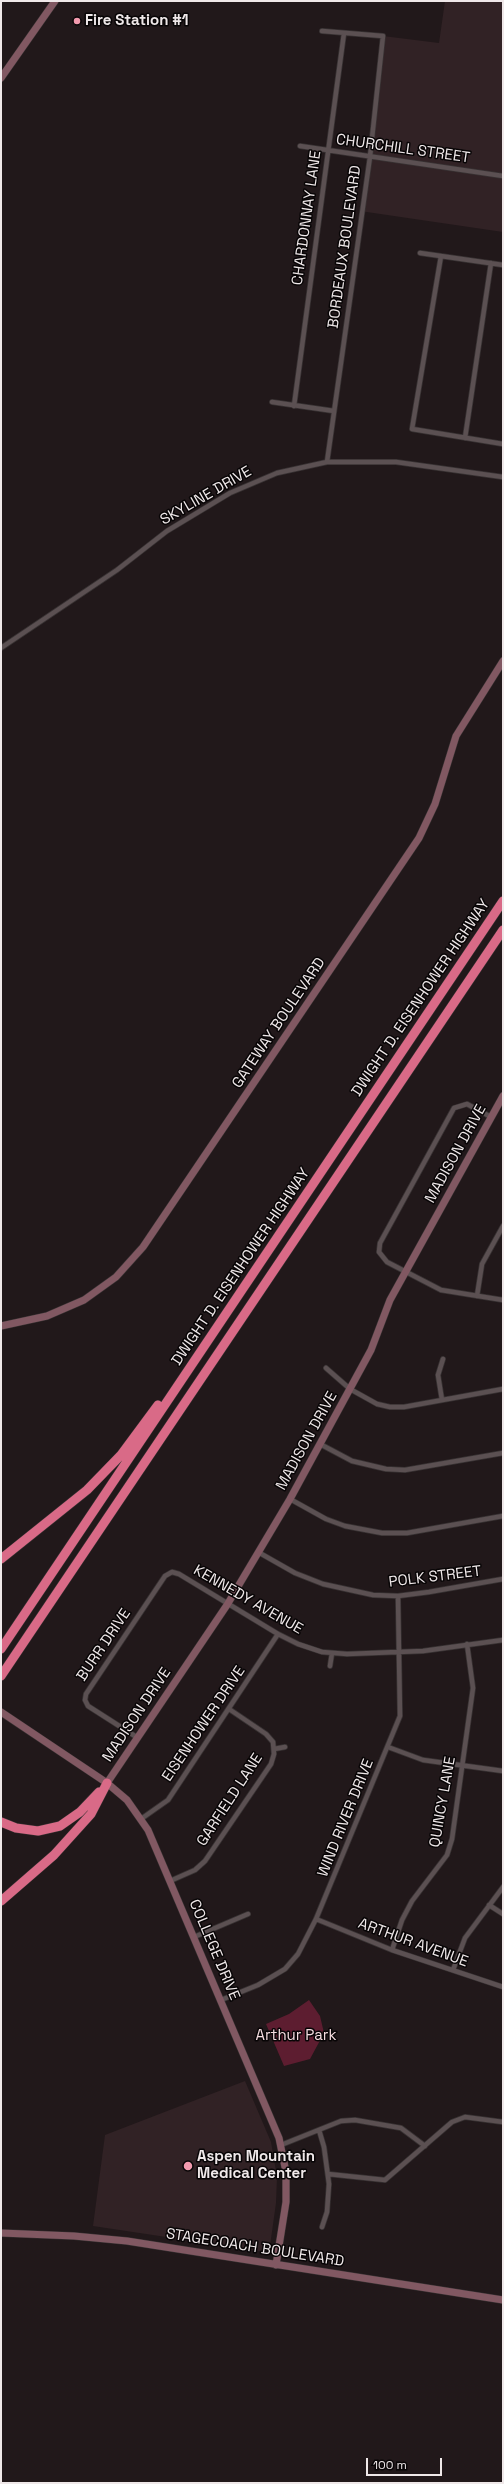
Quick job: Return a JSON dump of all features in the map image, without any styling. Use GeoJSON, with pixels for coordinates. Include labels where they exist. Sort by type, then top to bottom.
{"type":"FeatureCollection","features":[{"type":"Feature","properties":{"kind":"highway","name":"DWIGHT D. EISENHOWER HIGHWAY"},"geometry":{"type":"LineString","coordinates":[[1,1649],[503,901]]}},
{"type":"Feature","properties":{"kind":"highway","name":"DWIGHT D. EISENHOWER HIGHWAY"},"geometry":{"type":"LineString","coordinates":[[1,1676],[503,930]]}},
{"type":"Feature","properties":{"kind":"highway"},"geometry":{"type":"LineString","coordinates":[[1,1559],[87,1490],[121,1455],[217,1328]]}},
{"type":"Feature","properties":{"kind":"highway"},"geometry":{"type":"LineString","coordinates":[[1,1822],[16,1828],[38,1831],[60,1826],[80,1812],[107,1783]]}},
{"type":"Feature","properties":{"kind":"highway"},"geometry":{"type":"LineString","coordinates":[[1,1901],[54,1855],[86,1820],[107,1783]]}},
{"type":"Feature","properties":{"kind":"main road"},"geometry":{"type":"LineString","coordinates":[[1,78],[55,1]]}},
{"type":"Feature","properties":{"kind":"main road","name":"GATEWAY BOULEVARD"},"geometry":{"type":"LineString","coordinates":[[1,1326],[47,1316],[84,1300],[116,1277],[143,1247],[419,838],[435,804],[456,736],[503,661]]}},
{"type":"Feature","properties":{"kind":"main road","name":"MADISON DRIVE"},"geometry":{"type":"LineString","coordinates":[[107,1783],[227,1605],[290,1499],[371,1350],[390,1300],[503,1096]]}},
{"type":"Feature","properties":{"kind":"main road","name":"COLLEGE DRIVE"},"geometry":{"type":"LineString","coordinates":[[1,1712],[107,1783],[127,1800],[141,1819],[170,1881],[272,2117],[281,2145],[286,2172],[286,2202],[276,2264]]}},
{"type":"Feature","properties":{"kind":"main road","name":"STAGECOACH BOULEVARD"},"geometry":{"type":"LineString","coordinates":[[1,2233],[74,2236],[127,2241],[503,2300]]}},
{"type":"Feature","properties":{"kind":"street"},"geometry":{"type":"LineString","coordinates":[[322,31],[344,34]]}},
{"type":"Feature","properties":{"kind":"street","name":"BORDEAUX BOULEVARD"},"geometry":{"type":"LineString","coordinates":[[327,462],[370,157],[383,36],[344,34]]}},
{"type":"Feature","properties":{"kind":"street","name":"CHARDONNAY LANE"},"geometry":{"type":"LineString","coordinates":[[294,406],[344,34]]}},
{"type":"Feature","properties":{"kind":"street","name":"CHURCHILL STREET"},"geometry":{"type":"LineString","coordinates":[[300,146],[503,176]]}},
{"type":"Feature","properties":{"kind":"street"},"geometry":{"type":"LineString","coordinates":[[420,252],[503,264]]}},
{"type":"Feature","properties":{"kind":"street"},"geometry":{"type":"LineString","coordinates":[[441,256],[412,429],[503,444]]}},
{"type":"Feature","properties":{"kind":"street"},"geometry":{"type":"LineString","coordinates":[[465,438],[490,263]]}},
{"type":"Feature","properties":{"kind":"street"},"geometry":{"type":"LineString","coordinates":[[272,402],[334,411]]}},
{"type":"Feature","properties":{"kind":"street","name":"SKYLINE DRIVE"},"geometry":{"type":"LineString","coordinates":[[1,648],[116,570],[167,531],[230,493],[276,472],[327,462],[396,462],[503,477]]}},
{"type":"Feature","properties":{"kind":"street"},"geometry":{"type":"LineString","coordinates":[[491,1116],[471,1105],[463,1104],[454,1108],[379,1248],[384,1259],[405,1273],[441,1290],[503,1300]]}},
{"type":"Feature","properties":{"kind":"street"},"geometry":{"type":"LineString","coordinates":[[477,1296],[482,1264],[503,1226]]}},
{"type":"Feature","properties":{"kind":"street"},"geometry":{"type":"LineString","coordinates":[[442,1400],[438,1375],[443,1359]]}},
{"type":"Feature","properties":{"kind":"street"},"geometry":{"type":"LineString","coordinates":[[326,1368],[350,1389],[377,1404],[390,1407],[404,1407],[503,1390]]}},
{"type":"Feature","properties":{"kind":"street"},"geometry":{"type":"LineString","coordinates":[[320,1444],[352,1461],[386,1469],[406,1470],[503,1453]]}},
{"type":"Feature","properties":{"kind":"street"},"geometry":{"type":"LineString","coordinates":[[290,1499],[338,1524],[382,1533],[407,1533],[503,1516]]}},
{"type":"Feature","properties":{"kind":"street","name":"POLK STREET"},"geometry":{"type":"LineString","coordinates":[[258,1552],[295,1573],[323,1584],[348,1591],[398,1596],[503,1579]]}},
{"type":"Feature","properties":{"kind":"street","name":"KENNEDY AVENUE"},"geometry":{"type":"LineString","coordinates":[[172,1572],[179,1574],[227,1605],[278,1634],[298,1644],[332,1652],[423,1652],[467,1644],[503,1640]]}},
{"type":"Feature","properties":{"kind":"street","name":"BURR DRIVE"},"geometry":{"type":"LineString","coordinates":[[138,1738],[88,1706],[85,1700],[86,1694],[165,1576],[172,1572]]}},
{"type":"Feature","properties":{"kind":"street","name":"WIND RIVER DRIVE"},"geometry":{"type":"LineString","coordinates":[[221,2000],[258,1985],[285,1968],[298,1954],[316,1919],[400,1716],[398,1596]]}},
{"type":"Feature","properties":{"kind":"street","name":"EISENHOWER DRIVE"},"geometry":{"type":"LineString","coordinates":[[141,1819],[168,1800],[278,1634]]}},
{"type":"Feature","properties":{"kind":"street","name":"QUINCY LANE"},"geometry":{"type":"LineString","coordinates":[[392,1950],[402,1920],[412,1901],[447,1855],[452,1839],[473,1688],[467,1644]]}},
{"type":"Feature","properties":{"kind":"street"},"geometry":{"type":"LineString","coordinates":[[330,1666],[332,1652]]}},
{"type":"Feature","properties":{"kind":"street","name":"GARFIELD LANE"},"geometry":{"type":"LineString","coordinates":[[170,1881],[195,1870],[205,1861],[271,1764],[274,1749],[273,1742],[266,1734],[229,1709]]}},
{"type":"Feature","properties":{"kind":"street"},"geometry":{"type":"LineString","coordinates":[[274,1749],[285,1747]]}},
{"type":"Feature","properties":{"kind":"street"},"geometry":{"type":"LineString","coordinates":[[388,1747],[423,1760],[503,1771]]}},
{"type":"Feature","properties":{"kind":"street"},"geometry":{"type":"LineString","coordinates":[[454,1970],[465,1938],[503,1886]]}},
{"type":"Feature","properties":{"kind":"street"},"geometry":{"type":"LineString","coordinates":[[489,1905],[503,1914]]}},
{"type":"Feature","properties":{"kind":"street"},"geometry":{"type":"LineString","coordinates":[[194,1937],[248,1914]]}},
{"type":"Feature","properties":{"kind":"street","name":"ARTHUR AVENUE"},"geometry":{"type":"LineString","coordinates":[[316,1919],[392,1950],[503,1987]]}},
{"type":"Feature","properties":{"kind":"street"},"geometry":{"type":"LineString","coordinates":[[328,2174],[385,2180],[452,2122],[465,2117],[503,2122]]}},
{"type":"Feature","properties":{"kind":"street"},"geometry":{"type":"LineString","coordinates":[[281,2145],[341,2121],[355,2120],[401,2128],[425,2146]]}},
{"type":"Feature","properties":{"kind":"street"},"geometry":{"type":"LineString","coordinates":[[319,2130],[328,2174],[327,2212],[322,2228]]}},
{"type":"Feature","properties":{"kind":"shaded area"},"geometry":{"type":"Polygon","coordinates":[[[445,1],[503,1],[503,232],[360,211],[383,36],[439,43],[445,1]]]}},
{"type":"Feature","properties":{"kind":"shaded area","name":"Aspen Mountain Medical Center"},"geometry":{"type":"Polygon","coordinates":[[[245,2081],[271,2142],[277,2177],[276,2203],[270,2246],[266,2252],[93,2226],[105,2135],[245,2081]]]}},
{"type":"Feature","properties":{"kind":"green space","name":"Arthur Park"},"geometry":{"type":"Polygon","coordinates":[[[309,2000],[320,2016],[324,2033],[310,2059],[284,2066],[266,2024],[289,2014],[309,2000]]]}},
{"type":"Feature","properties":{"kind":"place","name":"Fire Station #1"},"geometry":{"type":"Point","coordinates":[77,21]}},
{"type":"Feature","properties":{"kind":"place","name":"Aspen Mountain Medical Center"},"geometry":{"type":"Point","coordinates":[188,2166]}}]}
